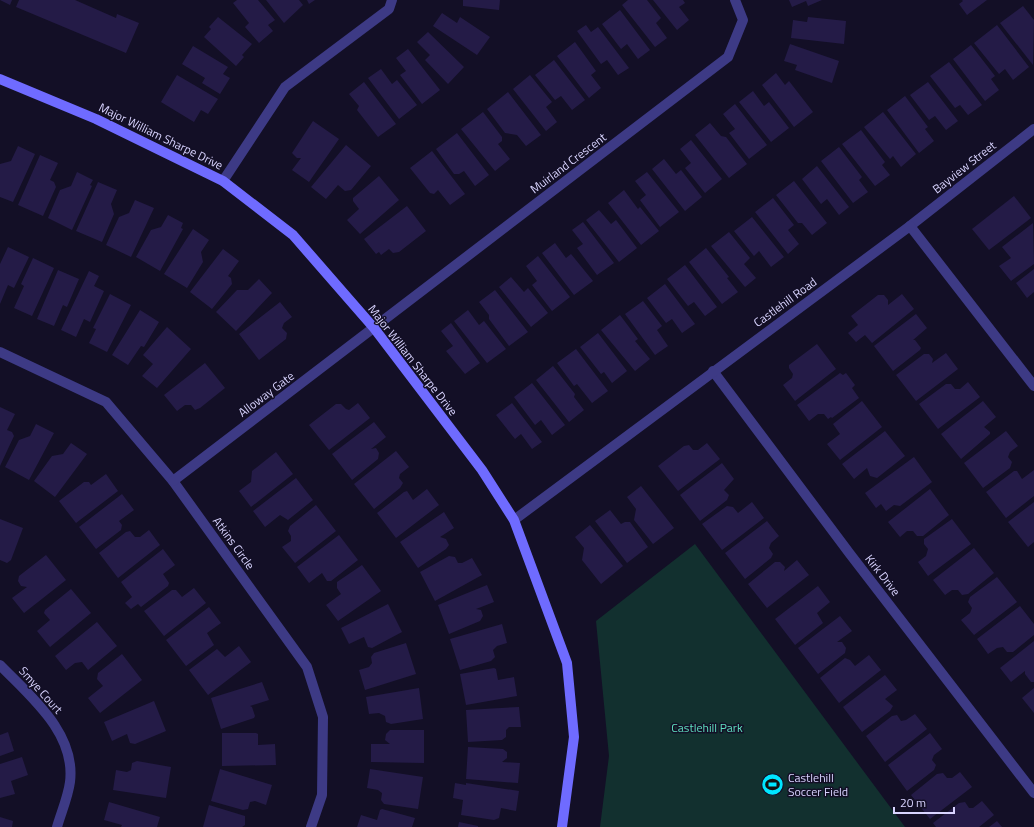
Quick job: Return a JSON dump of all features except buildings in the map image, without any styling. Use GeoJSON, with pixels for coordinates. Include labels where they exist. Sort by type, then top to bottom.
{"type":"FeatureCollection","features":[{"type":"Feature","properties":{"kind":"street"},"geometry":{"type":"LineString","coordinates":[[223,180],[285,87],[389,9],[392,0]]}},
{"type":"Feature","properties":{"kind":"street","name":"Muirland Crescent"},"geometry":{"type":"LineString","coordinates":[[374,328],[728,57],[743,20],[735,0]]}},
{"type":"Feature","properties":{"kind":"street","name":"Major William Sharpe Drive"},"geometry":{"type":"LineString","coordinates":[[0,79],[96,119],[223,180],[293,235],[374,328],[482,470],[514,520],[567,663],[574,737],[562,827]]}},
{"type":"Feature","properties":{"kind":"street","name":"Bayview Street"},"geometry":{"type":"LineString","coordinates":[[910,226],[1034,129]]}},
{"type":"Feature","properties":{"kind":"street"},"geometry":{"type":"LineString","coordinates":[[910,226],[1034,386]]}},
{"type":"Feature","properties":{"kind":"street","name":"Castlehill Road"},"geometry":{"type":"LineString","coordinates":[[514,520],[910,226]]}},
{"type":"Feature","properties":{"kind":"street","name":"Alloway Gate"},"geometry":{"type":"LineString","coordinates":[[174,481],[374,328]]}},
{"type":"Feature","properties":{"kind":"street","name":"Atkins Circle"},"geometry":{"type":"LineString","coordinates":[[0,352],[106,402],[174,481],[307,667],[323,718],[322,795],[311,827]]}},
{"type":"Feature","properties":{"kind":"street","name":"Kirk Drive"},"geometry":{"type":"LineString","coordinates":[[713,371],[850,554],[1034,793]]}},
{"type":"Feature","properties":{"kind":"street","name":"Smye Court"},"geometry":{"type":"LineString","coordinates":[[0,665],[52,720],[70,757],[70,783],[57,827]]}},
{"type":"Feature","properties":{"kind":"green space","name":"Castlehill Park"},"geometry":{"type":"Polygon","coordinates":[[[695,544],[905,827],[600,827],[609,756],[596,621],[695,544]]]}},
{"type":"Feature","properties":{"kind":"place","name":"Castlehill Soccer Field"},"geometry":{"type":"Point","coordinates":[772,784]}}]}
